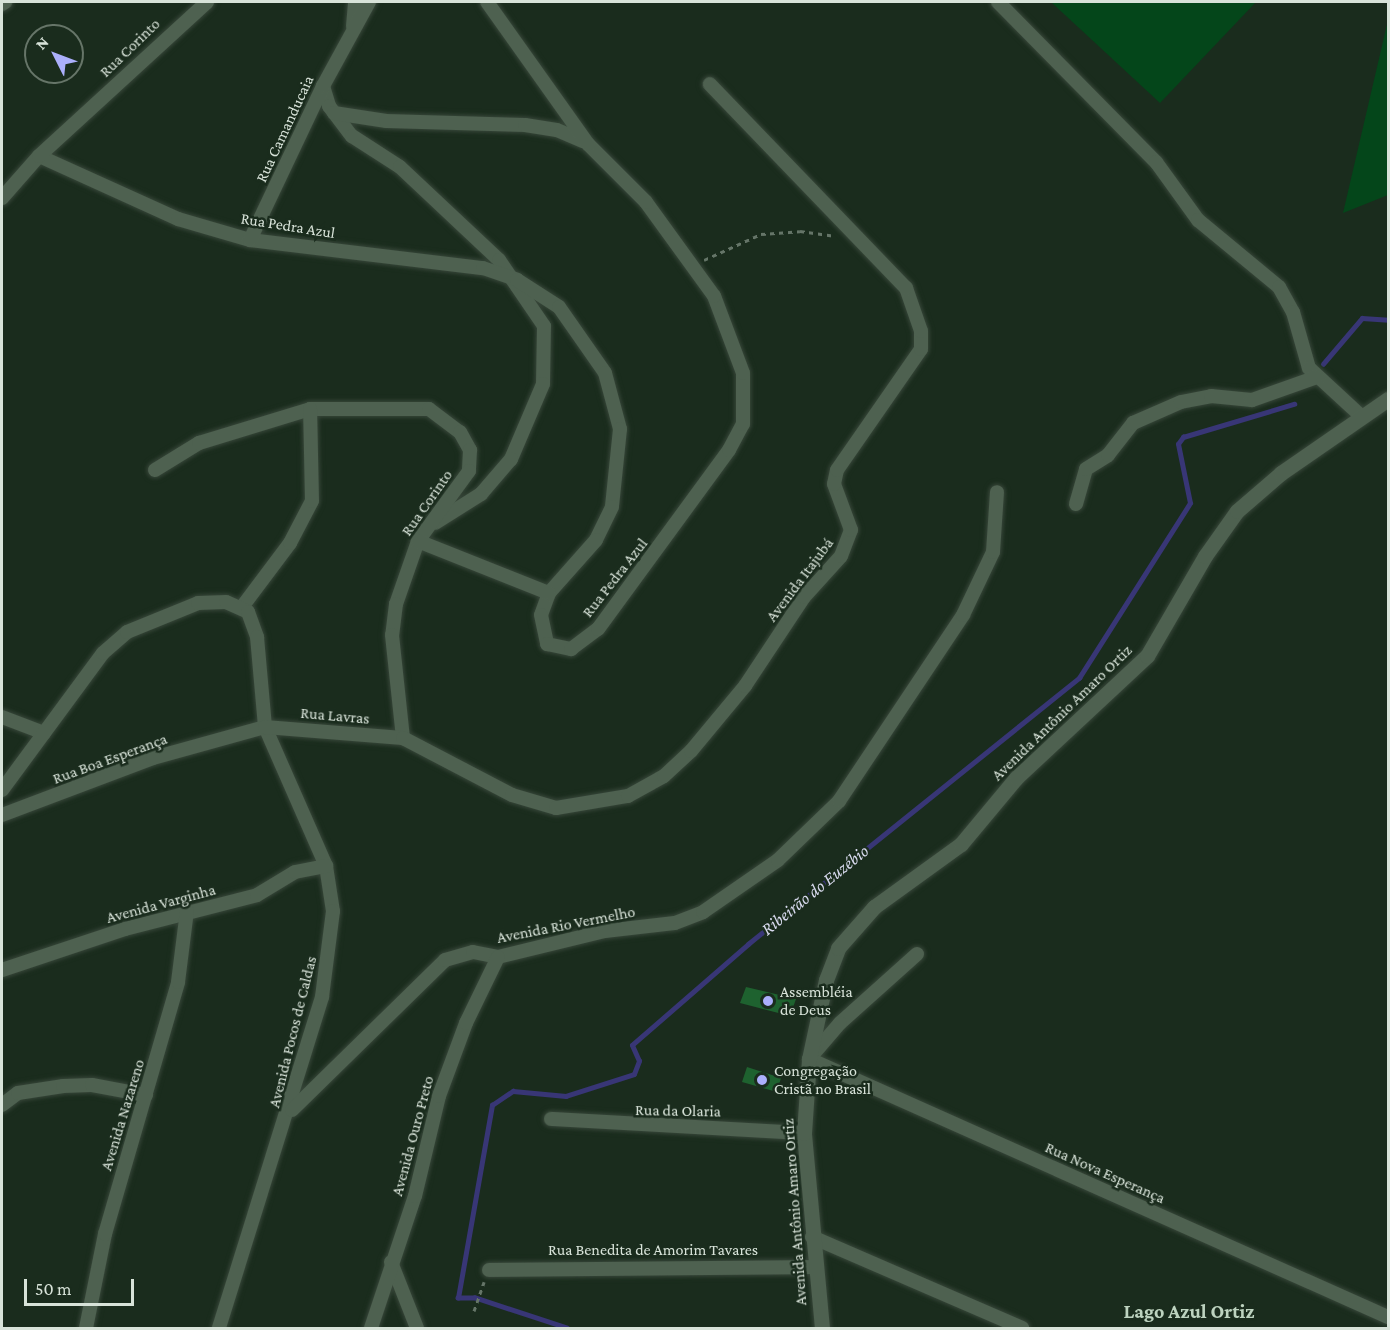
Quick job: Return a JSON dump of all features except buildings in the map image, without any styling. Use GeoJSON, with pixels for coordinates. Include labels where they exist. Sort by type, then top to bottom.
{"type":"FeatureCollection","features":[{"type":"Feature","properties":{"kind":"street","name":"Rua Corinto"},"geometry":{"type":"LineString","coordinates":[[2,198],[39,156],[207,2]]}},
{"type":"Feature","properties":{"kind":"street","name":"Rua Camanducaia"},"geometry":{"type":"LineString","coordinates":[[352,34],[355,2]]}},
{"type":"Feature","properties":{"kind":"street","name":"Rua Camanducaia"},"geometry":{"type":"LineString","coordinates":[[250,240],[323,86],[369,2]]}},
{"type":"Feature","properties":{"kind":"street"},"geometry":{"type":"LineString","coordinates":[[487,2],[588,144]]}},
{"type":"Feature","properties":{"kind":"street"},"geometry":{"type":"LineString","coordinates":[[998,2],[1156,162],[1198,220],[1280,287],[1293,312],[1303,355],[1317,376],[1361,416]]}},
{"type":"Feature","properties":{"kind":"street","name":"Avenida Itajubá"},"geometry":{"type":"LineString","coordinates":[[403,738],[512,795],[556,808],[628,796],[664,776],[691,751],[745,686],[794,610],[832,570],[848,543],[850,531],[834,484],[837,470],[914,364],[921,350],[917,316],[906,288],[710,84]]}},
{"type":"Feature","properties":{"kind":"street"},"geometry":{"type":"LineString","coordinates":[[323,86],[334,113],[352,136],[400,167],[517,280],[544,326],[547,348],[543,384],[529,425],[511,459],[481,494],[422,535]]}},
{"type":"Feature","properties":{"kind":"street"},"geometry":{"type":"LineString","coordinates":[[334,113],[386,121],[525,125],[557,130],[588,144]]}},
{"type":"Feature","properties":{"kind":"street","name":"Rua Pedra Azul"},"geometry":{"type":"LineString","coordinates":[[39,156],[178,219],[250,240],[457,262],[517,280],[542,294],[574,326],[605,373],[620,429],[612,507],[596,540],[549,593],[541,615],[547,644],[571,649],[584,642],[664,542],[743,424],[743,373],[728,324],[714,296],[690,267],[646,202],[588,144]]}},
{"type":"Feature","properties":{"kind":"street"},"geometry":{"type":"LineString","coordinates":[[1076,504],[1086,469],[1108,455],[1133,423],[1181,402],[1211,396],[1252,400],[1317,376]]}},
{"type":"Feature","properties":{"kind":"street","name":"Avenida Antônio Amaro Ortiz"},"geometry":{"type":"LineString","coordinates":[[822,1329],[804,1133],[809,1059],[826,980],[838,948],[874,907],[961,844],[1016,778],[1148,657],[1205,556],[1237,512],[1281,473],[1361,416],[1389,399]]}},
{"type":"Feature","properties":{"kind":"street","name":"Rua Corinto"},"geometry":{"type":"LineString","coordinates":[[155,471],[199,443],[310,409],[429,409],[460,432],[470,450],[469,471],[422,535],[396,604],[392,635],[403,738]]}},
{"type":"Feature","properties":{"kind":"street"},"geometry":{"type":"LineString","coordinates":[[2,790],[103,652],[127,632],[198,603],[226,602],[242,607],[295,536],[312,501],[310,409]]}},
{"type":"Feature","properties":{"kind":"street","name":"Avenida Rio Vermelho"},"geometry":{"type":"LineString","coordinates":[[290,1111],[445,960],[473,952],[498,957],[605,931],[675,922],[703,912],[778,860],[839,801],[963,615],[993,552],[997,492]]}},
{"type":"Feature","properties":{"kind":"street"},"geometry":{"type":"LineString","coordinates":[[422,535],[549,593]]}},
{"type":"Feature","properties":{"kind":"street","name":"Avenida Pocos de Caldas"},"geometry":{"type":"LineString","coordinates":[[219,1329],[290,1111],[330,958],[333,911],[326,866],[265,727],[256,637],[242,607]]}},
{"type":"Feature","properties":{"kind":"street"},"geometry":{"type":"LineString","coordinates":[[2,717],[44,733]]}},
{"type":"Feature","properties":{"kind":"street","name":"Rua Lavras"},"geometry":{"type":"LineString","coordinates":[[265,727],[403,738]]}},
{"type":"Feature","properties":{"kind":"street","name":"Rua Boa Esperança"},"geometry":{"type":"LineString","coordinates":[[2,815],[153,758],[265,727]]}},
{"type":"Feature","properties":{"kind":"street","name":"Avenida Varginha"},"geometry":{"type":"LineString","coordinates":[[2,970],[186,911],[257,895],[295,872],[326,866]]}},
{"type":"Feature","properties":{"kind":"street","name":"Avenida Nazareno"},"geometry":{"type":"LineString","coordinates":[[86,1329],[105,1234],[178,982],[187,939],[186,911]]}},
{"type":"Feature","properties":{"kind":"street"},"geometry":{"type":"LineString","coordinates":[[809,1059],[840,1023],[917,954]]}},
{"type":"Feature","properties":{"kind":"street","name":"Avenida Ouro Preto"},"geometry":{"type":"LineString","coordinates":[[371,1329],[415,1196],[439,1096],[466,1023],[498,957]]}},
{"type":"Feature","properties":{"kind":"street","name":"Rua Nova Esperança"},"geometry":{"type":"LineString","coordinates":[[809,1059],[1389,1317]]}},
{"type":"Feature","properties":{"kind":"street"},"geometry":{"type":"LineString","coordinates":[[2,1106],[18,1094],[63,1086],[92,1085],[146,1095]]}},
{"type":"Feature","properties":{"kind":"street","name":"Rua da Olaria"},"geometry":{"type":"LineString","coordinates":[[551,1119],[804,1133]]}},
{"type":"Feature","properties":{"kind":"street"},"geometry":{"type":"LineString","coordinates":[[812,1238],[1022,1329]]}},
{"type":"Feature","properties":{"kind":"street"},"geometry":{"type":"LineString","coordinates":[[392,1262],[417,1329]]}},
{"type":"Feature","properties":{"kind":"street","name":"Rua Benedita de Amorim Tavares"},"geometry":{"type":"LineString","coordinates":[[489,1270],[817,1267]]}},
{"type":"Feature","properties":{"kind":"path"},"geometry":{"type":"LineString","coordinates":[[690,267],[760,234],[800,231],[843,239]]}},
{"type":"Feature","properties":{"kind":"path"},"geometry":{"type":"LineString","coordinates":[[474,1311],[482,1287]]}},
{"type":"Feature","properties":{"kind":"green space"},"geometry":{"type":"Polygon","coordinates":[[[1051,2],[1256,2],[1160,103],[1051,2]]]}},
{"type":"Feature","properties":{"kind":"green space"},"geometry":{"type":"Polygon","coordinates":[[[1388,20],[1388,195],[1343,213],[1388,20]]]}},
{"type":"Feature","properties":{"kind":"waterway"},"geometry":{"type":"LineString","coordinates":[[1323,364],[1362,318],[1388,320]]}},
{"type":"Feature","properties":{"kind":"waterway","name":"Ribeirão do Euzébio"},"geometry":{"type":"LineString","coordinates":[[567,1328],[475,1298],[458,1298],[492,1105],[513,1091],[566,1096],[634,1074],[639,1061],[632,1045],[748,944],[1079,678],[1190,503],[1178,444],[1183,437],[1294,404]]}},
{"type":"Feature","properties":{"kind":"place","name":"Assembléia de Deus"},"geometry":{"type":"Point","coordinates":[768,1001]}},
{"type":"Feature","properties":{"kind":"place","name":"Congregação Cristã no Brasil"},"geometry":{"type":"Point","coordinates":[762,1080]}},
{"type":"Feature","properties":{"kind":"district","name":"Lago Azul Ortiz"},"geometry":{"type":"Point","coordinates":[1189,1311]}}]}
